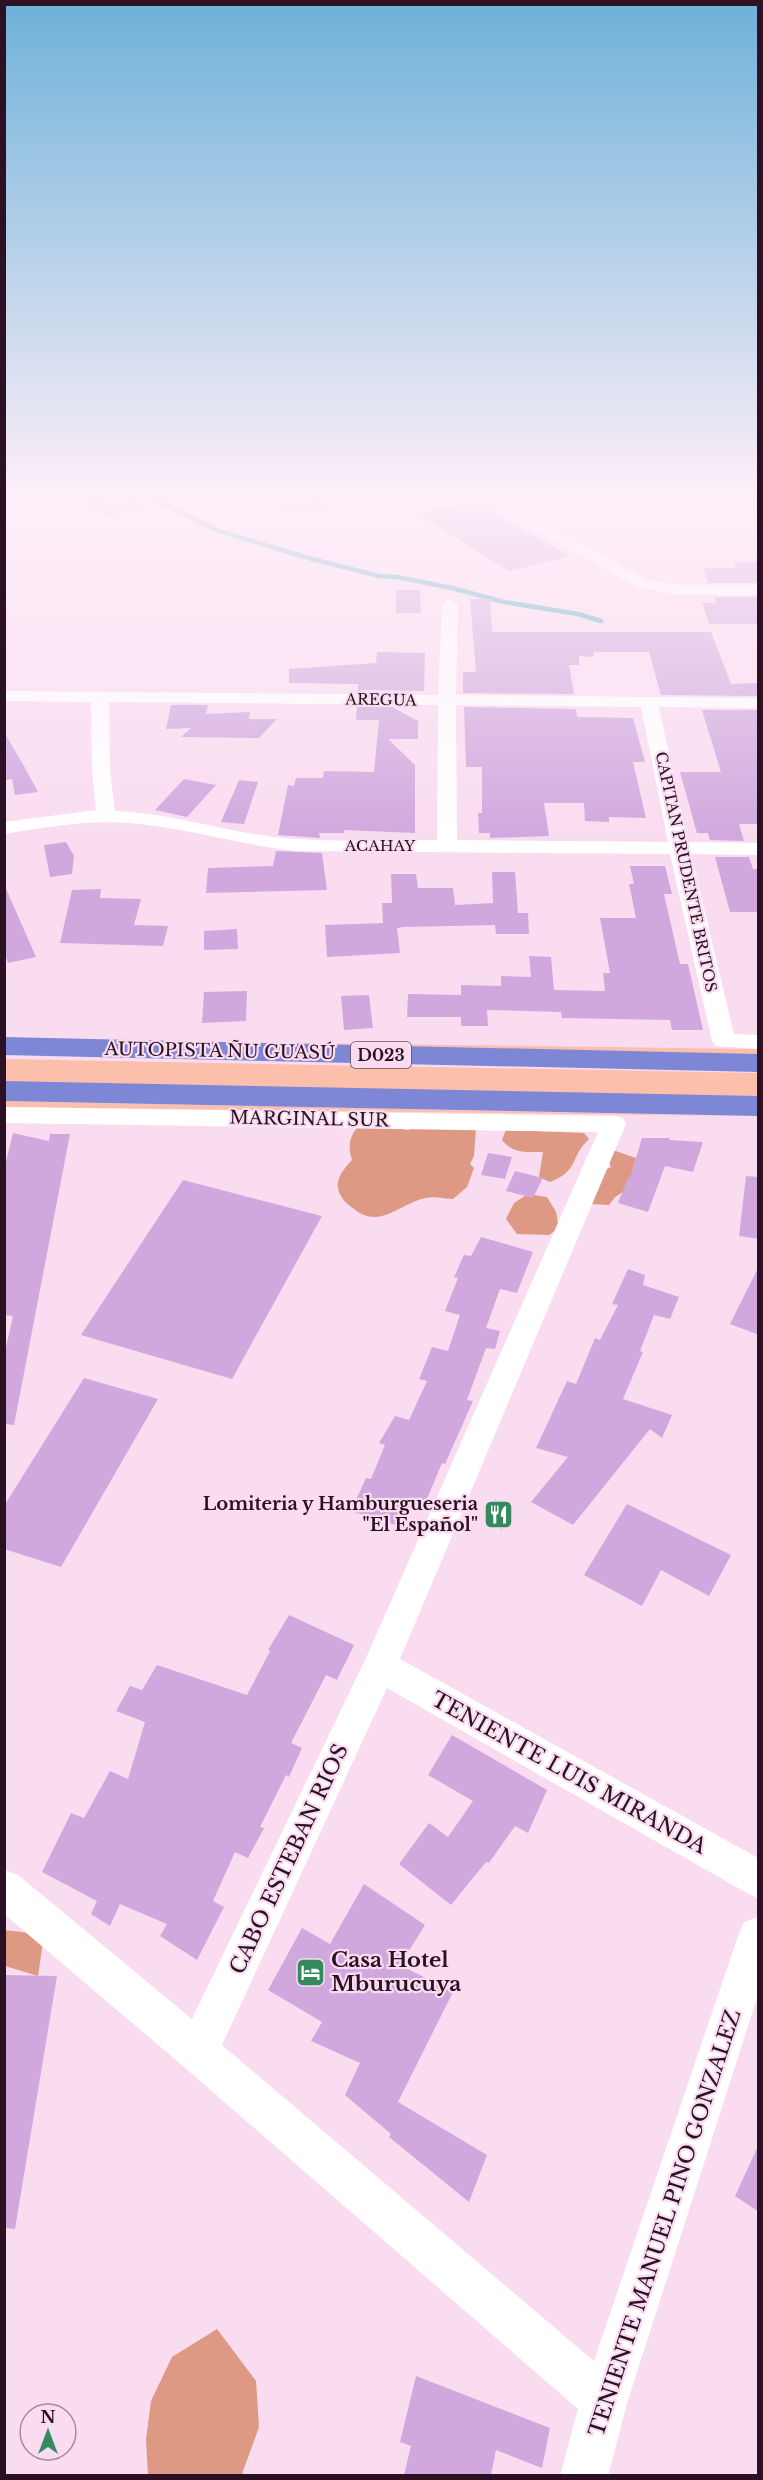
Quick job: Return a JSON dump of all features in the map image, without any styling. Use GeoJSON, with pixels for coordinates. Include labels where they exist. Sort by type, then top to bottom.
{"type":"FeatureCollection","features":[{"type":"Feature","properties":{"kind":"highway"},"geometry":{"type":"LineString","coordinates":[[51,1047],[149,1032],[724,1041]]}},
{"type":"Feature","properties":{"kind":"highway","name":"AUTOPISTA ÑU GUASÚ"},"geometry":{"type":"LineString","coordinates":[[4,1046],[759,1063]]}},
{"type":"Feature","properties":{"kind":"highway"},"geometry":{"type":"LineString","coordinates":[[4,1090],[759,1106]]}},
{"type":"Feature","properties":{"kind":"highway"},"geometry":{"type":"LineString","coordinates":[[614,1124],[759,1126]]}},
{"type":"Feature","properties":{"kind":"street"},"geometry":{"type":"LineString","coordinates":[[447,846],[450,607]]}},
{"type":"Feature","properties":{"kind":"street","name":"AREGUA"},"geometry":{"type":"LineString","coordinates":[[4,696],[759,703]]}},
{"type":"Feature","properties":{"kind":"street"},"geometry":{"type":"LineString","coordinates":[[100,696],[101,771],[106,816]]}},
{"type":"Feature","properties":{"kind":"street","name":"CAPITAN PRUDENTE BRITOS"},"geometry":{"type":"LineString","coordinates":[[649,702],[679,848],[724,1041]]}},
{"type":"Feature","properties":{"kind":"street","name":"ACAHAY"},"geometry":{"type":"LineString","coordinates":[[4,828],[106,816],[157,821],[264,843],[296,845],[759,849]]}},
{"type":"Feature","properties":{"kind":"street"},"geometry":{"type":"LineString","coordinates":[[724,1041],[759,1042]]}},
{"type":"Feature","properties":{"kind":"street","name":"MARGINAL SUR"},"geometry":{"type":"LineString","coordinates":[[4,1115],[614,1124]]}},
{"type":"Feature","properties":{"kind":"street","name":"CABO ESTEBAN RIOS"},"geometry":{"type":"LineString","coordinates":[[198,2051],[380,1666],[614,1124]]}},
{"type":"Feature","properties":{"kind":"street","name":"TENIENTE LUIS MIRANDA"},"geometry":{"type":"LineString","coordinates":[[380,1666],[759,1879]]}},
{"type":"Feature","properties":{"kind":"street"},"geometry":{"type":"LineString","coordinates":[[4,1889],[198,2051],[604,2400]]}},
{"type":"Feature","properties":{"kind":"street","name":"TENIENTE MANUEL PINO GONZALEZ"},"geometry":{"type":"LineString","coordinates":[[584,2475],[604,2400],[759,1936]]}},
{"type":"Feature","properties":{"kind":"shaded area"},"geometry":{"type":"Polygon","coordinates":[[[140,1041],[758,1049],[758,1056],[134,1043],[140,1041]]]}},
{"type":"Feature","properties":{"kind":"shaded area"},"geometry":{"type":"Polygon","coordinates":[[[4,1059],[758,1073],[758,1100],[5,1085],[4,1059]]]}},
{"type":"Feature","properties":{"kind":"shaded area"},"geometry":{"type":"Polygon","coordinates":[[[5,1101],[739,1116],[5,1107],[5,1101]]]}},
{"type":"Feature","properties":{"kind":"shaded area"},"geometry":{"type":"Polygon","coordinates":[[[362,1123],[408,1130],[416,1127],[476,1127],[474,1156],[470,1164],[474,1168],[467,1187],[453,1199],[426,1198],[381,1216],[363,1215],[342,1198],[338,1186],[342,1172],[352,1160],[350,1144],[352,1135],[362,1123]]]}},
{"type":"Feature","properties":{"kind":"shaded area"},"geometry":{"type":"Polygon","coordinates":[[[506,1130],[584,1133],[589,1139],[566,1173],[550,1182],[539,1177],[543,1152],[520,1151],[511,1148],[502,1140],[506,1130]]]}},
{"type":"Feature","properties":{"kind":"shaded area"},"geometry":{"type":"Polygon","coordinates":[[[604,1147],[636,1158],[628,1189],[615,1197],[609,1205],[588,1204],[600,1173],[611,1167],[604,1147]]]}},
{"type":"Feature","properties":{"kind":"shaded area"},"geometry":{"type":"Polygon","coordinates":[[[528,1194],[547,1197],[556,1212],[559,1228],[549,1235],[517,1234],[506,1219],[514,1203],[528,1194]]]}},
{"type":"Feature","properties":{"kind":"shaded area"},"geometry":{"type":"Polygon","coordinates":[[[4,1930],[30,1933],[43,1942],[38,1976],[5,1966],[4,1930]]]}},
{"type":"Feature","properties":{"kind":"shaded area"},"geometry":{"type":"Polygon","coordinates":[[[217,2329],[256,2381],[259,2427],[242,2474],[148,2475],[146,2440],[151,2401],[172,2357],[217,2329]]]}},
{"type":"Feature","properties":{"kind":"building"},"geometry":{"type":"Polygon","coordinates":[[[396,607],[421,607],[421,613],[396,613],[396,607]]]}},
{"type":"Feature","properties":{"kind":"building"},"geometry":{"type":"Polygon","coordinates":[[[471,607],[490,607],[492,632],[711,632],[731,684],[759,683],[759,696],[661,695],[649,652],[594,652],[593,657],[579,656],[579,665],[569,665],[574,694],[463,693],[463,672],[476,672],[471,607]]]}},
{"type":"Feature","properties":{"kind":"building"},"geometry":{"type":"Polygon","coordinates":[[[703,607],[759,607],[759,624],[709,624],[703,607]]]}},
{"type":"Feature","properties":{"kind":"building"},"geometry":{"type":"Polygon","coordinates":[[[377,652],[425,653],[424,691],[360,690],[364,692],[358,692],[358,684],[289,683],[289,669],[376,663],[377,652]]]}},
{"type":"Feature","properties":{"kind":"building"},"geometry":{"type":"Polygon","coordinates":[[[171,705],[208,705],[206,714],[250,712],[249,719],[277,719],[259,738],[181,737],[191,728],[166,729],[171,705]]]}},
{"type":"Feature","properties":{"kind":"building"},"geometry":{"type":"Polygon","coordinates":[[[357,707],[392,707],[418,721],[418,739],[388,739],[415,765],[415,833],[344,830],[344,833],[319,833],[320,838],[278,835],[288,785],[294,786],[296,778],[323,778],[324,771],[374,772],[379,720],[356,720],[357,707]]]}},
{"type":"Feature","properties":{"kind":"building"},"geometry":{"type":"Polygon","coordinates":[[[464,707],[576,709],[577,717],[633,718],[645,762],[633,762],[646,818],[609,817],[609,822],[585,821],[584,803],[544,803],[549,836],[490,838],[490,833],[479,833],[478,813],[482,813],[482,767],[466,767],[464,707]]]}},
{"type":"Feature","properties":{"kind":"building"},"geometry":{"type":"Polygon","coordinates":[[[702,710],[759,710],[759,824],[739,824],[744,841],[710,840],[708,833],[697,833],[680,772],[721,772],[702,710]]]}},
{"type":"Feature","properties":{"kind":"building"},"geometry":{"type":"Polygon","coordinates":[[[4,732],[38,792],[15,795],[12,779],[4,780],[4,732]]]}},
{"type":"Feature","properties":{"kind":"building"},"geometry":{"type":"Polygon","coordinates":[[[184,779],[216,785],[187,817],[155,810],[184,779]]]}},
{"type":"Feature","properties":{"kind":"building"},"geometry":{"type":"Polygon","coordinates":[[[239,780],[258,782],[244,824],[221,822],[239,780]]]}},
{"type":"Feature","properties":{"kind":"building"},"geometry":{"type":"Polygon","coordinates":[[[66,842],[74,856],[72,874],[50,877],[44,845],[66,842]]]}},
{"type":"Feature","properties":{"kind":"building"},"geometry":{"type":"Polygon","coordinates":[[[276,851],[322,853],[327,890],[206,893],[208,868],[273,866],[276,851]]]}},
{"type":"Feature","properties":{"kind":"building"},"geometry":{"type":"Polygon","coordinates":[[[715,857],[749,857],[753,869],[759,869],[759,912],[730,912],[715,857]]]}},
{"type":"Feature","properties":{"kind":"building"},"geometry":{"type":"Polygon","coordinates":[[[630,866],[665,866],[672,894],[664,894],[680,964],[688,964],[703,1030],[672,1030],[670,1020],[562,1018],[561,1012],[487,1010],[488,1026],[461,1026],[461,1017],[407,1017],[408,994],[461,995],[461,985],[501,986],[501,976],[531,977],[529,956],[551,957],[554,990],[605,991],[603,973],[610,973],[600,918],[636,918],[629,884],[634,884],[630,866]]]}},
{"type":"Feature","properties":{"kind":"building"},"geometry":{"type":"Polygon","coordinates":[[[492,872],[515,872],[518,913],[528,913],[529,934],[496,934],[495,925],[404,927],[397,928],[400,953],[327,957],[325,925],[383,923],[382,903],[392,903],[391,874],[416,874],[418,888],[453,888],[455,905],[493,903],[492,872]]]}},
{"type":"Feature","properties":{"kind":"building"},"geometry":{"type":"Polygon","coordinates":[[[4,884],[36,957],[8,963],[4,951],[4,884]]]}},
{"type":"Feature","properties":{"kind":"building"},"geometry":{"type":"Polygon","coordinates":[[[101,889],[100,898],[141,899],[134,925],[168,926],[163,946],[60,943],[72,890],[101,889]]]}},
{"type":"Feature","properties":{"kind":"building"},"geometry":{"type":"Polygon","coordinates":[[[237,929],[238,949],[204,950],[204,931],[237,929]]]}},
{"type":"Feature","properties":{"kind":"building"},"geometry":{"type":"Polygon","coordinates":[[[247,991],[246,1021],[202,1023],[204,992],[247,991]]]}},
{"type":"Feature","properties":{"kind":"building"},"geometry":{"type":"Polygon","coordinates":[[[369,995],[373,1028],[344,1030],[341,996],[369,995]]]}},
{"type":"Feature","properties":{"kind":"building"},"geometry":{"type":"Polygon","coordinates":[[[13,1133],[49,1141],[50,1134],[70,1134],[14,1425],[4,1424],[4,1356],[13,1316],[4,1315],[4,1170],[13,1133]]]}},
{"type":"Feature","properties":{"kind":"building"},"geometry":{"type":"Polygon","coordinates":[[[642,1138],[670,1138],[669,1140],[703,1142],[693,1172],[665,1166],[648,1212],[618,1203],[628,1178],[630,1178],[642,1138]]]}},
{"type":"Feature","properties":{"kind":"building"},"geometry":{"type":"Polygon","coordinates":[[[488,1153],[512,1157],[505,1179],[481,1175],[488,1153]]]}},
{"type":"Feature","properties":{"kind":"building"},"geometry":{"type":"Polygon","coordinates":[[[515,1171],[543,1178],[533,1198],[506,1191],[515,1171]]]}},
{"type":"Feature","properties":{"kind":"building"},"geometry":{"type":"Polygon","coordinates":[[[746,1176],[759,1177],[759,1239],[739,1236],[746,1176]]]}},
{"type":"Feature","properties":{"kind":"building"},"geometry":{"type":"Polygon","coordinates":[[[183,1180],[322,1216],[232,1379],[81,1335],[183,1180]]]}},
{"type":"Feature","properties":{"kind":"building"},"geometry":{"type":"Polygon","coordinates":[[[481,1237],[533,1252],[517,1293],[500,1289],[486,1328],[500,1331],[495,1349],[486,1348],[467,1400],[473,1401],[445,1464],[442,1463],[422,1511],[407,1507],[399,1526],[351,1511],[366,1478],[371,1479],[385,1445],[379,1443],[395,1416],[409,1420],[427,1381],[419,1379],[432,1347],[448,1351],[460,1315],[445,1311],[458,1278],[454,1277],[464,1255],[471,1256],[481,1237]]]}},
{"type":"Feature","properties":{"kind":"building"},"geometry":{"type":"Polygon","coordinates":[[[759,1266],[759,1335],[730,1324],[759,1266]]]}},
{"type":"Feature","properties":{"kind":"building"},"geometry":{"type":"Polygon","coordinates":[[[628,1269],[645,1275],[643,1285],[679,1297],[670,1319],[654,1315],[640,1351],[643,1352],[623,1399],[672,1415],[662,1438],[650,1429],[573,1525],[531,1502],[568,1457],[536,1448],[567,1381],[576,1384],[595,1338],[600,1340],[618,1305],[612,1304],[628,1269]]]}},
{"type":"Feature","properties":{"kind":"building"},"geometry":{"type":"Polygon","coordinates":[[[84,1378],[158,1399],[61,1567],[4,1549],[4,1506],[84,1378]]]}},
{"type":"Feature","properties":{"kind":"building","name":"Lomiteria y Hamburgueseria \"El Español\""},"geometry":{"type":"Polygon","coordinates":[[[495,1499],[513,1508],[502,1530],[484,1521],[495,1499]]]}},
{"type":"Feature","properties":{"kind":"building"},"geometry":{"type":"Polygon","coordinates":[[[627,1504],[731,1555],[709,1596],[661,1570],[642,1606],[584,1575],[627,1504]]]}},
{"type":"Feature","properties":{"kind":"building"},"geometry":{"type":"Polygon","coordinates":[[[289,1615],[354,1645],[337,1680],[326,1675],[291,1743],[302,1748],[289,1777],[286,1775],[260,1827],[264,1828],[248,1858],[235,1852],[213,1901],[224,1907],[197,1960],[160,1936],[167,1924],[120,1904],[110,1926],[91,1914],[97,1901],[42,1872],[71,1813],[84,1818],[110,1771],[128,1779],[145,1722],[116,1711],[130,1686],[142,1690],[157,1665],[247,1695],[270,1651],[268,1650],[289,1615]]]}},
{"type":"Feature","properties":{"kind":"building"},"geometry":{"type":"Polygon","coordinates":[[[452,1735],[547,1790],[528,1833],[515,1826],[489,1863],[486,1862],[451,1905],[399,1864],[429,1823],[448,1837],[473,1801],[428,1775],[452,1735]]]}},
{"type":"Feature","properties":{"kind":"building"},"geometry":{"type":"Polygon","coordinates":[[[364,1884],[425,1925],[400,1965],[453,1992],[398,2102],[487,2155],[469,2202],[389,2137],[391,2134],[345,2095],[360,2063],[311,2041],[322,2022],[268,1990],[302,1928],[330,1944],[364,1884]]]}},
{"type":"Feature","properties":{"kind":"building"},"geometry":{"type":"Polygon","coordinates":[[[4,1975],[57,1976],[15,2229],[4,2228],[4,1975]]]}},
{"type":"Feature","properties":{"kind":"building"},"geometry":{"type":"Polygon","coordinates":[[[759,2144],[759,2212],[735,2196],[759,2144]]]}},
{"type":"Feature","properties":{"kind":"building"},"geometry":{"type":"Polygon","coordinates":[[[416,2376],[550,2428],[542,2468],[496,2450],[491,2475],[404,2475],[411,2446],[400,2442],[416,2376]]]}},
{"type":"Feature","properties":{"kind":"waterway"},"geometry":{"type":"LineString","coordinates":[[533,607],[578,614],[601,621]]}},
{"type":"Feature","properties":{"kind":"place","name":"Lomiteria y Hamburgueseria \"El Español\""},"geometry":{"type":"Point","coordinates":[499,1514]}},
{"type":"Feature","properties":{"kind":"place","name":"Casa Hotel Mburucuya"},"geometry":{"type":"Point","coordinates":[310,1972]}}]}
